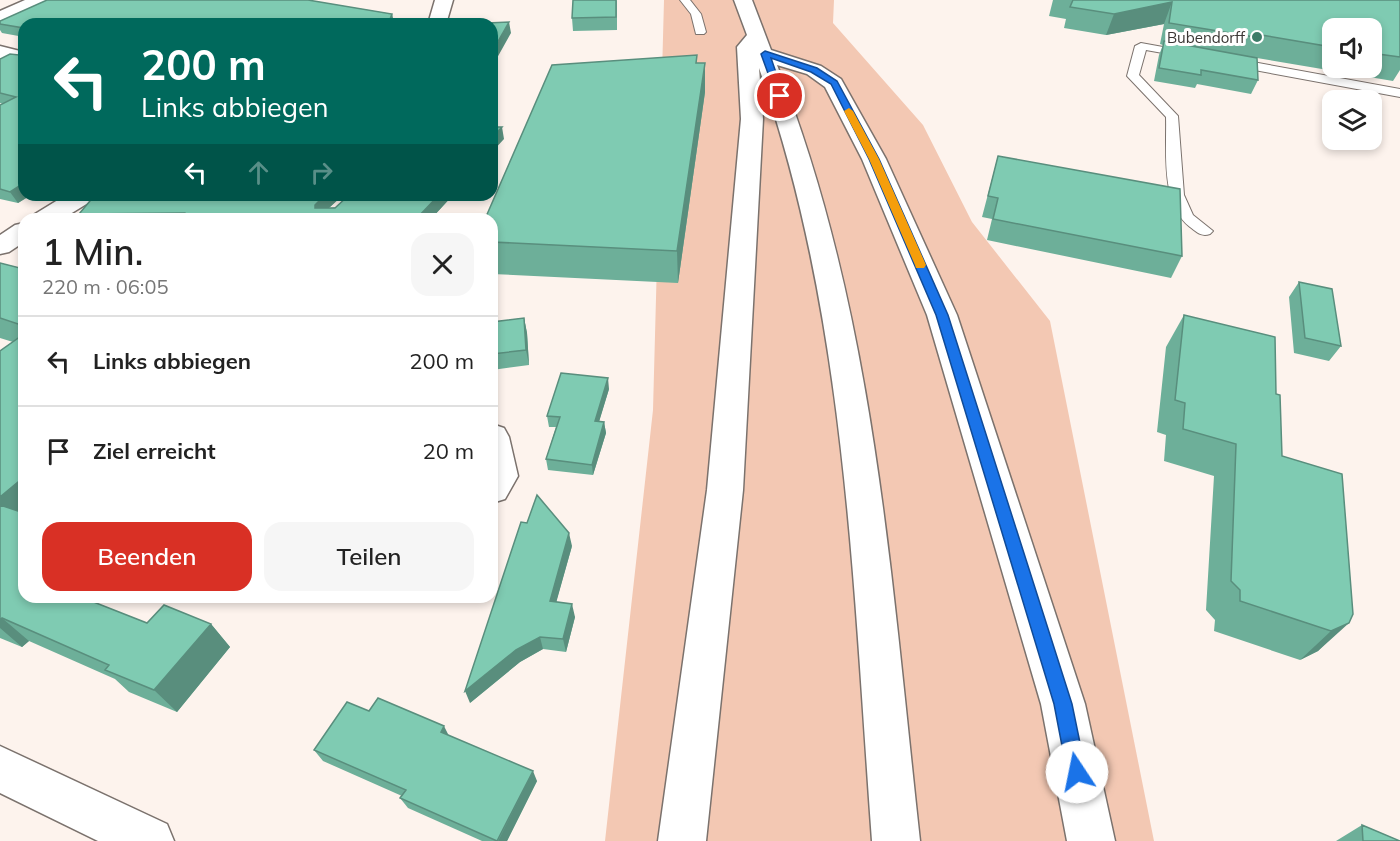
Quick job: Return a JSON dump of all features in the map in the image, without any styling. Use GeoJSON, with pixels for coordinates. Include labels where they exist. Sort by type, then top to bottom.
{"type":"FeatureCollection","features":[{"type":"Feature","properties":{"kind":"main road"},"geometry":{"type":"LineString","coordinates":[[0,18],[40,0]]}},
{"type":"Feature","properties":{"kind":"main road"},"geometry":{"type":"LineString","coordinates":[[439,18],[444,0]]}},
{"type":"Feature","properties":{"kind":"main road"},"geometry":{"type":"LineString","coordinates":[[743,0],[787,117],[821,238],[861,463],[896,841]]}},
{"type":"Feature","properties":{"kind":"main road"},"geometry":{"type":"LineString","coordinates":[[682,841],[725,490],[752,119],[747,46],[761,44],[834,82],[874,159],[942,315],[1063,704],[1090,841]]}},
{"type":"Feature","properties":{"kind":"main road"},"geometry":{"type":"LineString","coordinates":[[54,213],[74,201]]}},
{"type":"Feature","properties":{"kind":"main road"},"geometry":{"type":"LineString","coordinates":[[0,769],[150,841]]}},
{"type":"Feature","properties":{"kind":"lane"},"geometry":{"type":"LineString","coordinates":[[685,0],[696,14],[700,32]]}},
{"type":"Feature","properties":{"kind":"lane"},"geometry":{"type":"LineString","coordinates":[[1200,56],[1141,46],[1133,76],[1172,116],[1177,195],[1187,217],[1205,231]]}},
{"type":"Feature","properties":{"kind":"lane"},"geometry":{"type":"LineString","coordinates":[[1224,61],[1400,93]]}},
{"type":"Feature","properties":{"kind":"shaded area"},"geometry":{"type":"Polygon","coordinates":[[[664,0],[834,0],[833,23],[923,125],[972,222],[1050,321],[1154,841],[605,841],[653,410],[664,0]]]}},
{"type":"Feature","properties":{"kind":"building"},"geometry":{"type":"Polygon","coordinates":[[[47,0],[308,0],[392,14],[390,18],[18,18],[18,27],[0,24],[0,21],[47,0]]]}},
{"type":"Feature","properties":{"kind":"building"},"geometry":{"type":"Polygon","coordinates":[[[573,0],[616,0],[616,17],[572,18],[573,0]]]}},
{"type":"Feature","properties":{"kind":"building"},"geometry":{"type":"Polygon","coordinates":[[[1073,0],[1400,0],[1400,57],[1382,55],[1382,18],[1322,18],[1322,45],[1169,23],[1172,2],[1114,14],[1070,7],[1073,0]]]}},
{"type":"Feature","properties":{"kind":"building"},"geometry":{"type":"Polygon","coordinates":[[[498,22],[509,22],[498,41],[498,22]]]}},
{"type":"Feature","properties":{"kind":"building"},"geometry":{"type":"Polygon","coordinates":[[[1164,41],[1257,58],[1258,80],[1201,70],[1201,75],[1159,68],[1164,41]]]}},
{"type":"Feature","properties":{"kind":"building"},"geometry":{"type":"Polygon","coordinates":[[[10,54],[18,55],[18,187],[10,192],[0,189],[0,105],[16,97],[0,93],[0,59],[10,54]]]}},
{"type":"Feature","properties":{"kind":"building"},"geometry":{"type":"Polygon","coordinates":[[[697,55],[696,63],[705,63],[677,251],[498,242],[498,213],[488,213],[493,201],[498,201],[498,189],[552,65],[697,55]]]}},
{"type":"Feature","properties":{"kind":"building"},"geometry":{"type":"Polygon","coordinates":[[[998,156],[1180,189],[1182,256],[993,219],[998,198],[988,196],[998,156]]]}},
{"type":"Feature","properties":{"kind":"building"},"geometry":{"type":"Polygon","coordinates":[[[90,201],[319,201],[315,208],[335,208],[343,201],[433,201],[422,213],[80,213],[90,201]]]}},
{"type":"Feature","properties":{"kind":"building"},"geometry":{"type":"Polygon","coordinates":[[[0,263],[18,268],[18,324],[0,318],[0,263]]]}},
{"type":"Feature","properties":{"kind":"building"},"geometry":{"type":"Polygon","coordinates":[[[1299,282],[1332,289],[1341,346],[1305,338],[1299,282]]]}},
{"type":"Feature","properties":{"kind":"building"},"geometry":{"type":"Polygon","coordinates":[[[1184,315],[1275,337],[1276,394],[1280,395],[1282,456],[1342,474],[1353,614],[1349,623],[1331,631],[1240,601],[1240,590],[1231,581],[1236,444],[1183,429],[1185,403],[1175,400],[1184,315]]]}},
{"type":"Feature","properties":{"kind":"building"},"geometry":{"type":"Polygon","coordinates":[[[524,318],[526,350],[498,353],[498,321],[524,318]]]}},
{"type":"Feature","properties":{"kind":"building"},"geometry":{"type":"Polygon","coordinates":[[[18,338],[18,482],[0,497],[0,351],[18,338]]]}},
{"type":"Feature","properties":{"kind":"building"},"geometry":{"type":"Polygon","coordinates":[[[561,373],[608,378],[595,421],[604,422],[592,465],[546,459],[560,417],[547,416],[561,373]]]}},
{"type":"Feature","properties":{"kind":"building"},"geometry":{"type":"Polygon","coordinates":[[[537,495],[569,533],[550,601],[572,604],[563,639],[540,637],[516,650],[465,691],[494,603],[498,603],[498,591],[521,522],[527,523],[537,495]]]}},
{"type":"Feature","properties":{"kind":"building"},"geometry":{"type":"Polygon","coordinates":[[[0,505],[18,511],[18,603],[96,603],[147,623],[164,605],[211,624],[154,690],[105,670],[109,665],[2,618],[0,620],[0,505]]]}},
{"type":"Feature","properties":{"kind":"building"},"geometry":{"type":"Polygon","coordinates":[[[378,698],[444,726],[441,732],[533,771],[497,841],[400,798],[406,790],[314,750],[347,702],[369,711],[378,698]]]}},
{"type":"Feature","properties":{"kind":"building"},"geometry":{"type":"Polygon","coordinates":[[[1362,825],[1400,841],[1363,841],[1362,825]]]}},
{"type":"Feature","properties":{"kind":"slow traffic"},"geometry":{"type":"LineString","coordinates":[[849,111],[874,159],[920,265]]}},
{"type":"Feature","properties":{"kind":"place","name":"Bubendorff"},"geometry":{"type":"Point","coordinates":[1257,37]}},
{"type":"Feature","properties":{"kind":"route"},"geometry":{"type":"LineString","coordinates":[[780,96],[765,54],[790,60],[834,82],[874,159],[942,315],[1063,704],[1077,772]]}}]}
